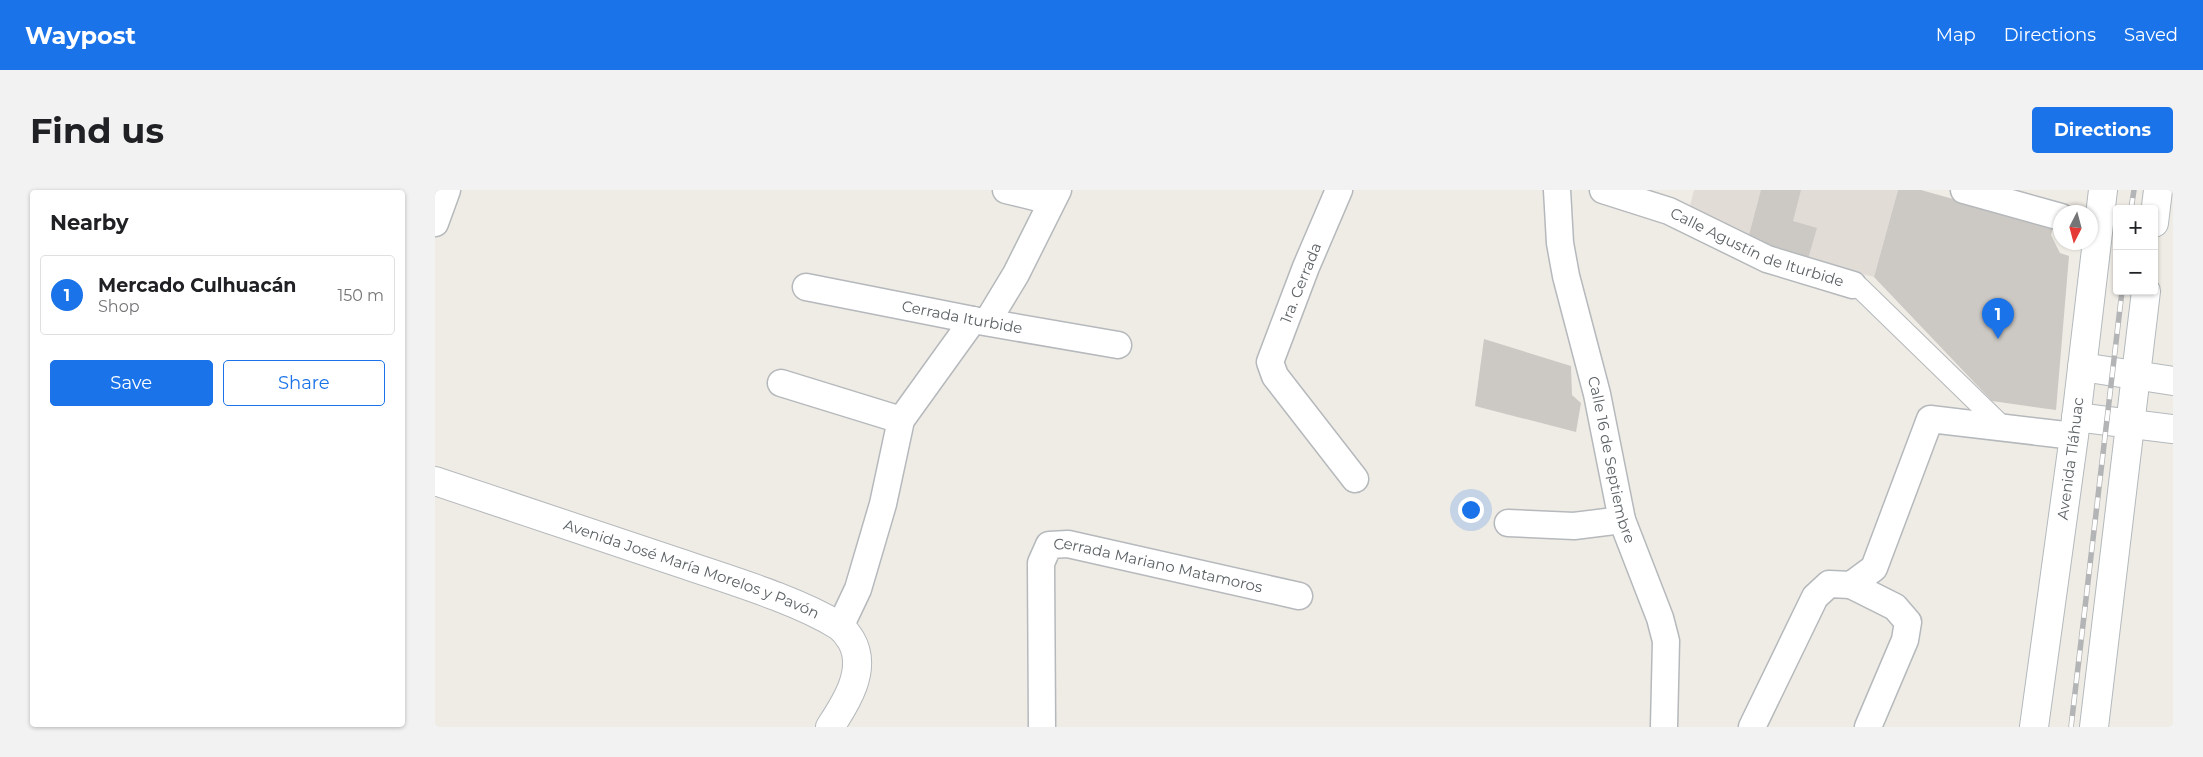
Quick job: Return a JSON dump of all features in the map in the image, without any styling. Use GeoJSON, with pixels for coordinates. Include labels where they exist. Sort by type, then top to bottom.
{"type":"FeatureCollection","features":[{"type":"Feature","properties":{"kind":"main road","name":"Avenida Tláhuac"},"geometry":{"type":"LineString","coordinates":[[2098,212],[2103,190]]}},
{"type":"Feature","properties":{"kind":"main road"},"geometry":{"type":"LineString","coordinates":[[2156,205],[2158,190]]}},
{"type":"Feature","properties":{"kind":"main road","name":"Avenida Tláhuac"},"geometry":{"type":"LineString","coordinates":[[2034,727],[2075,427],[2093,250]]}},
{"type":"Feature","properties":{"kind":"main road"},"geometry":{"type":"LineString","coordinates":[[2095,727],[2146,295]]}},
{"type":"Feature","properties":{"kind":"main road"},"geometry":{"type":"LineString","coordinates":[[2082,367],[2173,381]]}},
{"type":"Feature","properties":{"kind":"main road"},"geometry":{"type":"LineString","coordinates":[[2075,427],[2131,424],[2173,429]]}},
{"type":"Feature","properties":{"kind":"main road","name":"Avenida José María Morelos y Pavón"},"geometry":{"type":"LineString","coordinates":[[435,481],[716,575],[792,604],[840,627],[851,640],[857,653],[857,670],[854,684],[830,727]]}},
{"type":"Feature","properties":{"kind":"street"},"geometry":{"type":"LineString","coordinates":[[435,223],[447,190]]}},
{"type":"Feature","properties":{"kind":"street"},"geometry":{"type":"LineString","coordinates":[[840,627],[861,580],[883,504],[901,420],[1016,274],[1055,196],[1006,190]]}},
{"type":"Feature","properties":{"kind":"street","name":"1ra. Cerrada"},"geometry":{"type":"LineString","coordinates":[[1339,190],[1306,267],[1270,362],[1275,376],[1355,479]]}},
{"type":"Feature","properties":{"kind":"street","name":"Calle 16 de Septiembre"},"geometry":{"type":"LineString","coordinates":[[1557,190],[1560,243],[1566,276],[1597,394],[1622,520],[1660,618],[1666,641],[1664,727]]}},
{"type":"Feature","properties":{"kind":"street","name":"Calle Agustín de Iturbide"},"geometry":{"type":"LineString","coordinates":[[1603,190],[1672,200],[1767,259],[1859,287],[2007,430]]}},
{"type":"Feature","properties":{"kind":"street"},"geometry":{"type":"LineString","coordinates":[[1964,190],[2053,215]]}},
{"type":"Feature","properties":{"kind":"street","name":"Cerrada Iturbide"},"geometry":{"type":"LineString","coordinates":[[806,287],[980,321],[1118,345]]}},
{"type":"Feature","properties":{"kind":"street"},"geometry":{"type":"LineString","coordinates":[[781,383],[901,420]]}},
{"type":"Feature","properties":{"kind":"street"},"geometry":{"type":"LineString","coordinates":[[1851,585],[1874,568],[1930,420],[2007,430],[2075,427]]}},
{"type":"Feature","properties":{"kind":"street"},"geometry":{"type":"LineString","coordinates":[[1508,523],[1574,526],[1622,520]]}},
{"type":"Feature","properties":{"kind":"street","name":"Cerrada Mariano Matamoros"},"geometry":{"type":"LineString","coordinates":[[1042,727],[1041,563],[1049,545],[1068,544],[1299,596]]}},
{"type":"Feature","properties":{"kind":"street"},"geometry":{"type":"LineString","coordinates":[[1752,727],[1815,597],[1829,584],[1851,585],[1895,608],[1908,622],[1905,640],[1868,727]]}},
{"type":"Feature","properties":{"kind":"shaded area"},"geometry":{"type":"Polygon","coordinates":[[[1694,190],[1898,190],[1874,277],[1764,247],[1690,206],[1694,190]]]}},
{"type":"Feature","properties":{"kind":"building"},"geometry":{"type":"Polygon","coordinates":[[[1761,190],[1801,190],[1793,221],[1817,228],[1808,259],[1764,247],[1748,239],[1761,190]]]}},
{"type":"Feature","properties":{"kind":"building"},"geometry":{"type":"Polygon","coordinates":[[[1898,190],[1921,190],[2053,227],[2051,235],[2053,250],[2058,250],[2060,253],[2069,256],[2056,410],[1992,401],[1874,277],[1898,190]]]}},
{"type":"Feature","properties":{"kind":"building"},"geometry":{"type":"Polygon","coordinates":[[[1484,339],[1571,366],[1572,395],[1581,403],[1576,432],[1475,406],[1484,339]]]}},
{"type":"Feature","properties":{"kind":"railway"},"geometry":{"type":"LineString","coordinates":[[2132,205],[2134,190]]}},
{"type":"Feature","properties":{"kind":"railway"},"geometry":{"type":"LineString","coordinates":[[2071,727],[2122,295]]}},
{"type":"Feature","properties":{"kind":"place","name":"Mercado Culhuacán"},"geometry":{"type":"Point","coordinates":[1998,339]}}]}
